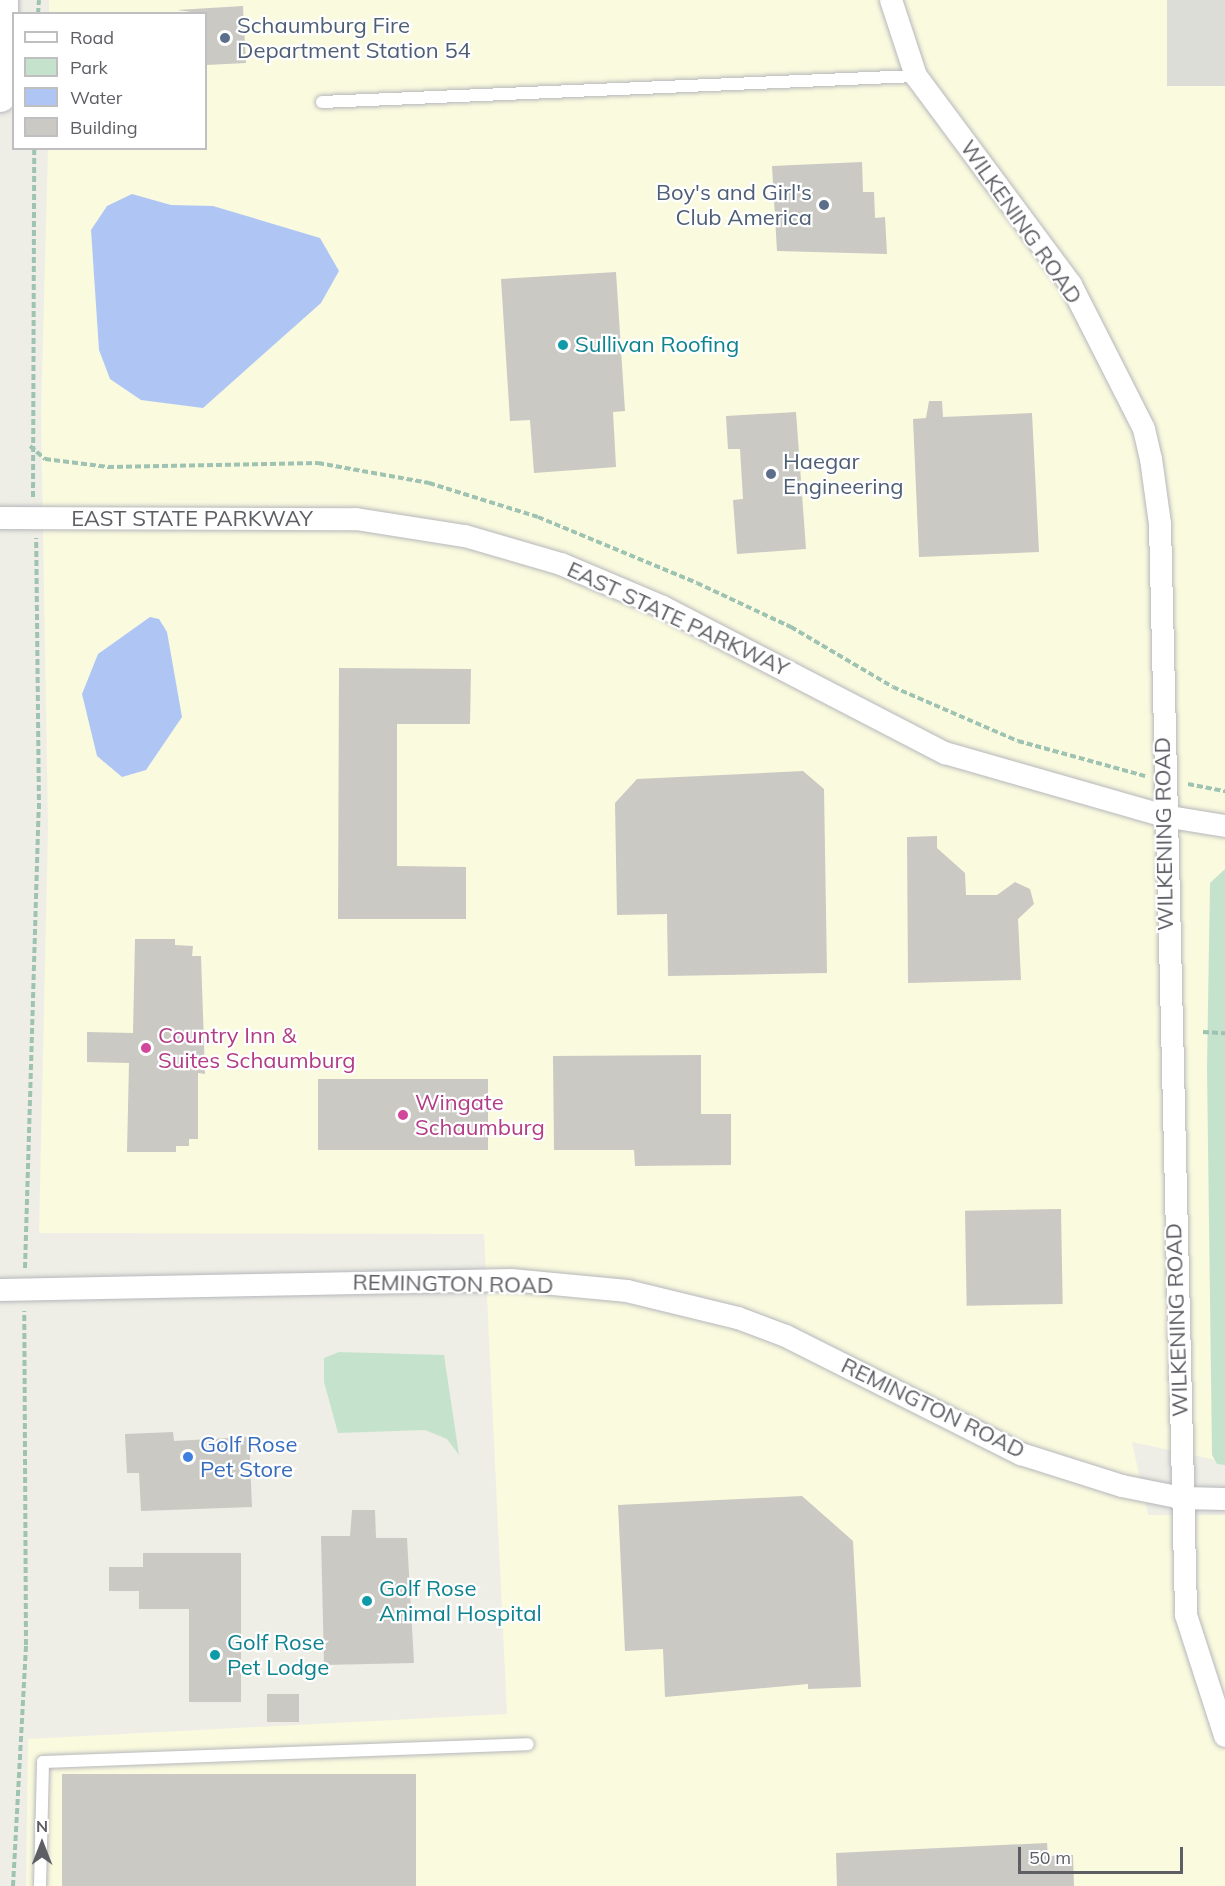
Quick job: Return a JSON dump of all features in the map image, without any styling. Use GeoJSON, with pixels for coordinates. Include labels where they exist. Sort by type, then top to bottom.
{"type":"FeatureCollection","features":[{"type":"Feature","properties":{"kind":"main road"},"geometry":{"type":"LineString","coordinates":[[0,96],[2,0]]}},
{"type":"Feature","properties":{"kind":"street","name":"WILKENING ROAD"},"geometry":{"type":"LineString","coordinates":[[891,0],[916,76],[1071,285],[1144,429],[1160,524],[1164,816],[1186,1615],[1205,1687],[1225,1736]]}},
{"type":"Feature","properties":{"kind":"street","name":"EAST STATE PARKWAY"},"geometry":{"type":"LineString","coordinates":[[0,518],[356,519],[465,536],[561,564],[663,607],[945,753],[1164,816],[1225,826]]}},
{"type":"Feature","properties":{"kind":"street","name":"REMINGTON ROAD"},"geometry":{"type":"LineString","coordinates":[[0,1290],[511,1280],[627,1292],[738,1318],[786,1336],[1021,1454],[1122,1486],[1182,1498],[1225,1499]]}},
{"type":"Feature","properties":{"kind":"lane"},"geometry":{"type":"LineString","coordinates":[[322,102],[916,76]]}},
{"type":"Feature","properties":{"kind":"lane"},"geometry":{"type":"LineString","coordinates":[[40,1886],[43,1762],[528,1744]]}},
{"type":"Feature","properties":{"kind":"path"},"geometry":{"type":"LineString","coordinates":[[30,445],[34,150]]}},
{"type":"Feature","properties":{"kind":"path"},"geometry":{"type":"LineString","coordinates":[[25,1248],[39,809],[40,595]]}},
{"type":"Feature","properties":{"kind":"path"},"geometry":{"type":"LineString","coordinates":[[1200,786],[1225,791]]}},
{"type":"Feature","properties":{"kind":"path"},"geometry":{"type":"LineString","coordinates":[[1203,1032],[1225,1033]]}},
{"type":"Feature","properties":{"kind":"path"},"geometry":{"type":"LineString","coordinates":[[13,1886],[26,1645],[25,1361]]}},
{"type":"Feature","properties":{"kind":"shaded area"},"geometry":{"type":"Polygon","coordinates":[[[49,0],[1225,0],[1225,1462],[1132,1442],[1148,1515],[1225,1515],[1225,1886],[26,1886],[28,1739],[507,1714],[484,1234],[39,1233],[48,828],[41,413],[48,150],[207,150],[207,12],[49,12],[49,0]]]}},
{"type":"Feature","properties":{"kind":"shaded area"},"geometry":{"type":"Polygon","coordinates":[[[1167,0],[1225,0],[1225,86],[1167,86],[1167,0]]]}},
{"type":"Feature","properties":{"kind":"green space"},"geometry":{"type":"Polygon","coordinates":[[[1225,869],[1225,1465],[1217,1464],[1212,1455],[1207,1068],[1210,883],[1225,869]]]}},
{"type":"Feature","properties":{"kind":"green space"},"geometry":{"type":"Polygon","coordinates":[[[339,1352],[444,1355],[459,1455],[447,1439],[425,1430],[338,1433],[324,1382],[324,1358],[339,1352]]]}},
{"type":"Feature","properties":{"kind":"water"},"geometry":{"type":"Polygon","coordinates":[[[132,194],[171,205],[213,206],[320,238],[339,271],[321,303],[203,408],[141,400],[110,379],[99,350],[91,230],[107,206],[132,194]]]}},
{"type":"Feature","properties":{"kind":"water"},"geometry":{"type":"Polygon","coordinates":[[[150,617],[159,619],[167,632],[182,717],[146,770],[122,777],[97,756],[82,694],[98,654],[150,617]]]}},
{"type":"Feature","properties":{"kind":"building","name":"Schaumburg Fire Department Station 54"},"geometry":{"type":"Polygon","coordinates":[[[243,6],[246,63],[207,65],[207,12],[177,10],[243,6]]]}},
{"type":"Feature","properties":{"kind":"building","name":"Boy's and Girl's Club America"},"geometry":{"type":"Polygon","coordinates":[[[862,162],[863,192],[874,192],[875,218],[885,217],[887,254],[777,251],[772,166],[862,162]]]}},
{"type":"Feature","properties":{"kind":"building","name":"Sullivan Roofing"},"geometry":{"type":"Polygon","coordinates":[[[616,272],[625,411],[613,412],[616,467],[534,473],[530,420],[510,421],[501,279],[616,272]]]}},
{"type":"Feature","properties":{"kind":"building"},"geometry":{"type":"Polygon","coordinates":[[[929,401],[942,401],[943,417],[1032,413],[1039,552],[919,557],[913,419],[926,418],[929,401]]]}},
{"type":"Feature","properties":{"kind":"building","name":"Haegar Engineering"},"geometry":{"type":"Polygon","coordinates":[[[796,412],[806,549],[737,554],[733,500],[743,499],[740,449],[728,449],[726,416],[796,412]]]}},
{"type":"Feature","properties":{"kind":"building"},"geometry":{"type":"Polygon","coordinates":[[[339,668],[471,669],[470,724],[397,724],[397,866],[466,867],[466,919],[338,919],[339,668]]]}},
{"type":"Feature","properties":{"kind":"building"},"geometry":{"type":"Polygon","coordinates":[[[803,771],[824,789],[827,973],[668,976],[667,914],[617,915],[615,803],[637,779],[803,771]]]}},
{"type":"Feature","properties":{"kind":"building"},"geometry":{"type":"Polygon","coordinates":[[[937,836],[937,848],[965,873],[966,895],[997,895],[1015,882],[1030,889],[1034,904],[1018,919],[1021,980],[908,983],[907,837],[937,836]]]}},
{"type":"Feature","properties":{"kind":"building","name":"Country Inn & Suites Schaumburg"},"geometry":{"type":"Polygon","coordinates":[[[135,939],[175,939],[175,945],[193,946],[192,956],[201,956],[205,1074],[198,1073],[198,1139],[189,1139],[189,1146],[176,1146],[176,1152],[127,1152],[129,1063],[87,1062],[87,1032],[133,1033],[135,939]]]}},
{"type":"Feature","properties":{"kind":"building"},"geometry":{"type":"Polygon","coordinates":[[[701,1055],[701,1114],[731,1114],[731,1165],[635,1166],[634,1150],[554,1150],[553,1056],[701,1055]]]}},
{"type":"Feature","properties":{"kind":"building","name":"Wingate Schaumburg"},"geometry":{"type":"Polygon","coordinates":[[[318,1079],[488,1079],[488,1150],[318,1150],[318,1079]]]}},
{"type":"Feature","properties":{"kind":"building"},"geometry":{"type":"Polygon","coordinates":[[[1061,1209],[1063,1304],[967,1306],[965,1211],[1061,1209]]]}},
{"type":"Feature","properties":{"kind":"building","name":"Golf Rose Pet Store"},"geometry":{"type":"Polygon","coordinates":[[[173,1432],[174,1441],[249,1437],[252,1507],[141,1511],[139,1473],[127,1473],[125,1434],[173,1432]]]}},
{"type":"Feature","properties":{"kind":"building"},"geometry":{"type":"Polygon","coordinates":[[[802,1496],[853,1541],[861,1687],[808,1689],[808,1684],[665,1697],[663,1649],[625,1651],[618,1505],[802,1496]]]}},
{"type":"Feature","properties":{"kind":"building","name":"Golf Rose Animal Hospital"},"geometry":{"type":"Polygon","coordinates":[[[352,1510],[375,1510],[376,1538],[407,1538],[414,1663],[324,1665],[321,1536],[350,1536],[352,1510]]]}},
{"type":"Feature","properties":{"kind":"building","name":"Golf Rose Pet Lodge"},"geometry":{"type":"Polygon","coordinates":[[[143,1553],[241,1553],[241,1702],[189,1702],[189,1609],[139,1609],[139,1591],[109,1591],[109,1567],[143,1567],[143,1553]]]}},
{"type":"Feature","properties":{"kind":"building"},"geometry":{"type":"Polygon","coordinates":[[[267,1694],[299,1694],[299,1722],[267,1722],[267,1694]]]}},
{"type":"Feature","properties":{"kind":"building"},"geometry":{"type":"Polygon","coordinates":[[[62,1774],[416,1774],[416,1886],[62,1886],[62,1774]]]}},
{"type":"Feature","properties":{"kind":"building"},"geometry":{"type":"Polygon","coordinates":[[[1047,1843],[1048,1856],[1073,1855],[1074,1886],[837,1886],[836,1853],[1047,1843]]]}},
{"type":"Feature","properties":{"kind":"place","name":"Schaumburg Fire Department Station 54"},"geometry":{"type":"Point","coordinates":[225,38]}},
{"type":"Feature","properties":{"kind":"place","name":"Boy's and Girl's Club America"},"geometry":{"type":"Point","coordinates":[824,205]}},
{"type":"Feature","properties":{"kind":"place","name":"Sullivan Roofing"},"geometry":{"type":"Point","coordinates":[563,345]}},
{"type":"Feature","properties":{"kind":"place","name":"Haegar Engineering"},"geometry":{"type":"Point","coordinates":[771,474]}},
{"type":"Feature","properties":{"kind":"place","name":"Country Inn & Suites Schaumburg"},"geometry":{"type":"Point","coordinates":[146,1048]}},
{"type":"Feature","properties":{"kind":"place","name":"Wingate Schaumburg"},"geometry":{"type":"Point","coordinates":[403,1115]}},
{"type":"Feature","properties":{"kind":"place","name":"Golf Rose Pet Store"},"geometry":{"type":"Point","coordinates":[188,1457]}},
{"type":"Feature","properties":{"kind":"place","name":"Golf Rose Animal Hospital"},"geometry":{"type":"Point","coordinates":[367,1601]}},
{"type":"Feature","properties":{"kind":"place","name":"Golf Rose Pet Lodge"},"geometry":{"type":"Point","coordinates":[215,1655]}}]}
